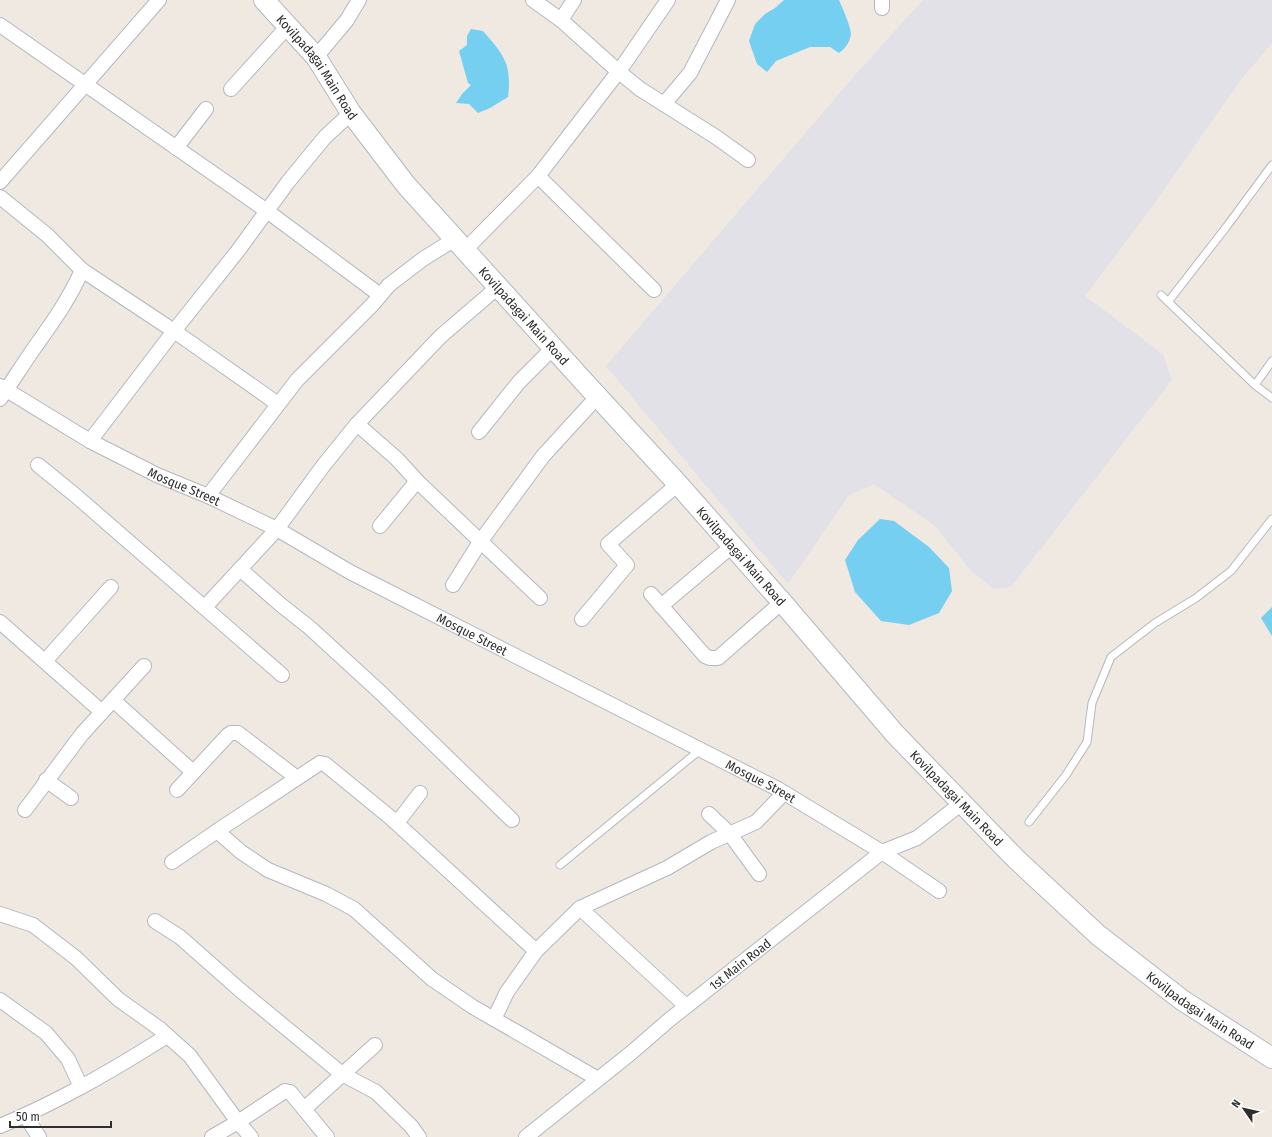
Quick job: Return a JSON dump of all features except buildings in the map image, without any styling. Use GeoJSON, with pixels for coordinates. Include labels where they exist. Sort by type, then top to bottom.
{"type":"FeatureCollection","features":[{"type":"Feature","properties":{"kind":"main road","name":"Kovilpadagai Main Road"},"geometry":{"type":"LineString","coordinates":[[264,0],[316,57],[352,113],[406,185],[597,397],[678,484],[895,734],[1016,859],[1098,935],[1182,1000],[1272,1058]]}},
{"type":"Feature","properties":{"kind":"street"},"geometry":{"type":"LineString","coordinates":[[0,182],[159,0]]}},
{"type":"Feature","properties":{"kind":"street"},"geometry":{"type":"LineString","coordinates":[[316,57],[347,20],[359,0]]}},
{"type":"Feature","properties":{"kind":"street"},"geometry":{"type":"LineString","coordinates":[[533,0],[561,20],[640,89],[716,137],[748,160]]}},
{"type":"Feature","properties":{"kind":"street"},"geometry":{"type":"LineString","coordinates":[[561,20],[574,0]]}},
{"type":"Feature","properties":{"kind":"street"},"geometry":{"type":"LineString","coordinates":[[208,496],[297,380],[372,305],[389,285],[417,264],[460,245],[538,176],[619,72],[668,0]]}},
{"type":"Feature","properties":{"kind":"street"},"geometry":{"type":"LineString","coordinates":[[664,104],[690,73],[728,0]]}},
{"type":"Feature","properties":{"kind":"street"},"geometry":{"type":"LineString","coordinates":[[0,24],[268,211],[380,295]]}},
{"type":"Feature","properties":{"kind":"street"},"geometry":{"type":"LineString","coordinates":[[231,89],[288,26]]}},
{"type":"Feature","properties":{"kind":"street"},"geometry":{"type":"LineString","coordinates":[[176,148],[206,109]]}},
{"type":"Feature","properties":{"kind":"street"},"geometry":{"type":"LineString","coordinates":[[90,441],[174,331],[237,252],[288,182],[324,137],[352,113]]}},
{"type":"Feature","properties":{"kind":"street"},"geometry":{"type":"LineString","coordinates":[[538,176],[654,290]]}},
{"type":"Feature","properties":{"kind":"street"},"geometry":{"type":"LineString","coordinates":[[0,197],[47,235],[82,270],[174,331],[278,404]]}},
{"type":"Feature","properties":{"kind":"street"},"geometry":{"type":"LineString","coordinates":[[2,392],[51,326],[78,280],[82,270]]}},
{"type":"Feature","properties":{"kind":"street"},"geometry":{"type":"LineString","coordinates":[[205,607],[277,529],[323,466],[357,424],[442,336],[498,287]]}},
{"type":"Feature","properties":{"kind":"street"},"geometry":{"type":"LineString","coordinates":[[479,432],[520,382],[553,348]]}},
{"type":"Feature","properties":{"kind":"street","name":"Mosque Street"},"geometry":{"type":"LineString","coordinates":[[2,392],[90,441],[157,475],[208,496],[277,529],[350,572],[784,793],[882,852],[939,891]]}},
{"type":"Feature","properties":{"kind":"street"},"geometry":{"type":"LineString","coordinates":[[453,585],[480,542],[543,456],[597,397]]}},
{"type":"Feature","properties":{"kind":"street"},"geometry":{"type":"LineString","coordinates":[[357,424],[397,459],[417,481],[540,598]]}},
{"type":"Feature","properties":{"kind":"street"},"geometry":{"type":"LineString","coordinates":[[38,465],[75,495],[282,675]]}},
{"type":"Feature","properties":{"kind":"street"},"geometry":{"type":"LineString","coordinates":[[380,526],[417,481]]}},
{"type":"Feature","properties":{"kind":"street"},"geometry":{"type":"LineString","coordinates":[[582,619],[627,565],[608,544],[678,484]]}},
{"type":"Feature","properties":{"kind":"street"},"geometry":{"type":"LineString","coordinates":[[661,606],[732,546]]}},
{"type":"Feature","properties":{"kind":"street"},"geometry":{"type":"LineString","coordinates":[[240,569],[309,627],[381,692],[512,820]]}},
{"type":"Feature","properties":{"kind":"street"},"geometry":{"type":"LineString","coordinates":[[45,661],[111,587]]}},
{"type":"Feature","properties":{"kind":"street"},"geometry":{"type":"LineString","coordinates":[[651,594],[705,656],[710,658],[718,658],[782,602]]}},
{"type":"Feature","properties":{"kind":"street"},"geometry":{"type":"LineString","coordinates":[[0,622],[102,712]]}},
{"type":"Feature","properties":{"kind":"street"},"geometry":{"type":"LineString","coordinates":[[25,810],[82,734],[144,666]]}},
{"type":"Feature","properties":{"kind":"street"},"geometry":{"type":"LineString","coordinates":[[113,700],[193,772]]}},
{"type":"Feature","properties":{"kind":"street"},"geometry":{"type":"LineString","coordinates":[[178,790],[228,735],[234,732],[242,736],[297,778]]}},
{"type":"Feature","properties":{"kind":"street"},"geometry":{"type":"LineString","coordinates":[[172,862],[320,762],[326,764],[397,823],[536,951]]}},
{"type":"Feature","properties":{"kind":"street"},"geometry":{"type":"LineString","coordinates":[[46,780],[71,798]]}},
{"type":"Feature","properties":{"kind":"street"},"geometry":{"type":"LineString","coordinates":[[397,823],[420,793]]}},
{"type":"Feature","properties":{"kind":"street"},"geometry":{"type":"LineString","coordinates":[[494,1019],[507,992],[536,951],[580,908],[667,868],[711,842],[756,822],[784,793]]}},
{"type":"Feature","properties":{"kind":"street","name":"1st Main Road"},"geometry":{"type":"LineString","coordinates":[[526,1137],[686,1006],[882,852],[917,838],[962,803]]}},
{"type":"Feature","properties":{"kind":"street"},"geometry":{"type":"LineString","coordinates":[[709,814],[730,834],[759,874]]}},
{"type":"Feature","properties":{"kind":"street"},"geometry":{"type":"LineString","coordinates":[[217,831],[241,852],[268,870],[326,894],[354,909],[432,978],[473,1007],[598,1079]]}},
{"type":"Feature","properties":{"kind":"street"},"geometry":{"type":"LineString","coordinates":[[580,908],[686,1006]]}},
{"type":"Feature","properties":{"kind":"street"},"geometry":{"type":"LineString","coordinates":[[0,914],[33,925],[76,958],[118,999],[168,1036],[190,1056],[238,1122],[251,1137]]}},
{"type":"Feature","properties":{"kind":"street"},"geometry":{"type":"LineString","coordinates":[[156,921],[180,937],[255,1003],[342,1074],[376,1092],[411,1126],[419,1137]]}},
{"type":"Feature","properties":{"kind":"street"},"geometry":{"type":"LineString","coordinates":[[0,1000],[46,1033],[68,1059],[81,1087]]}},
{"type":"Feature","properties":{"kind":"street"},"geometry":{"type":"LineString","coordinates":[[0,1126],[81,1087],[168,1036]]}},
{"type":"Feature","properties":{"kind":"street"},"geometry":{"type":"LineString","coordinates":[[304,1109],[375,1045]]}},
{"type":"Feature","properties":{"kind":"street"},"geometry":{"type":"LineString","coordinates":[[212,1137],[285,1091],[290,1092],[327,1137]]}},
{"type":"Feature","properties":{"kind":"street"},"geometry":{"type":"LineString","coordinates":[[25,1115],[39,1137]]}},
{"type":"Feature","properties":{"kind":"lane"},"geometry":{"type":"LineString","coordinates":[[1168,302],[1272,165]]}},
{"type":"Feature","properties":{"kind":"lane"},"geometry":{"type":"LineString","coordinates":[[1161,295],[1255,385],[1272,398]]}},
{"type":"Feature","properties":{"kind":"lane"},"geometry":{"type":"LineString","coordinates":[[1255,385],[1272,361]]}},
{"type":"Feature","properties":{"kind":"lane"},"geometry":{"type":"LineString","coordinates":[[1029,822],[1066,775],[1087,742],[1092,703],[1110,657],[1155,623],[1196,598],[1231,571],[1272,520]]}},
{"type":"Feature","properties":{"kind":"lane"},"geometry":{"type":"LineString","coordinates":[[560,865],[700,750]]}},
{"type":"Feature","properties":{"kind":"shaded area"},"geometry":{"type":"Polygon","coordinates":[[[923,0],[1272,0],[1272,43],[1240,81],[1152,207],[1085,296],[1163,354],[1172,380],[1011,587],[994,589],[971,571],[935,526],[874,484],[849,495],[788,584],[606,366],[855,75],[923,0]]]}},
{"type":"Feature","properties":{"kind":"water"},"geometry":{"type":"Polygon","coordinates":[[[784,0],[839,0],[851,31],[850,40],[839,53],[830,47],[810,47],[776,61],[767,72],[757,64],[749,41],[755,24],[765,14],[784,0]]]}},
{"type":"Feature","properties":{"kind":"water"},"geometry":{"type":"Polygon","coordinates":[[[471,29],[483,31],[496,47],[505,61],[509,76],[508,97],[490,108],[478,113],[469,104],[456,103],[471,85],[468,83],[459,51],[467,45],[467,36],[471,29]]]}},
{"type":"Feature","properties":{"kind":"water"},"geometry":{"type":"Polygon","coordinates":[[[880,519],[894,521],[929,547],[949,568],[952,591],[939,613],[909,625],[881,621],[855,592],[845,560],[858,540],[880,519]]]}},
{"type":"Feature","properties":{"kind":"water"},"geometry":{"type":"Polygon","coordinates":[[[1272,607],[1272,636],[1261,618],[1272,607]]]}}]}
